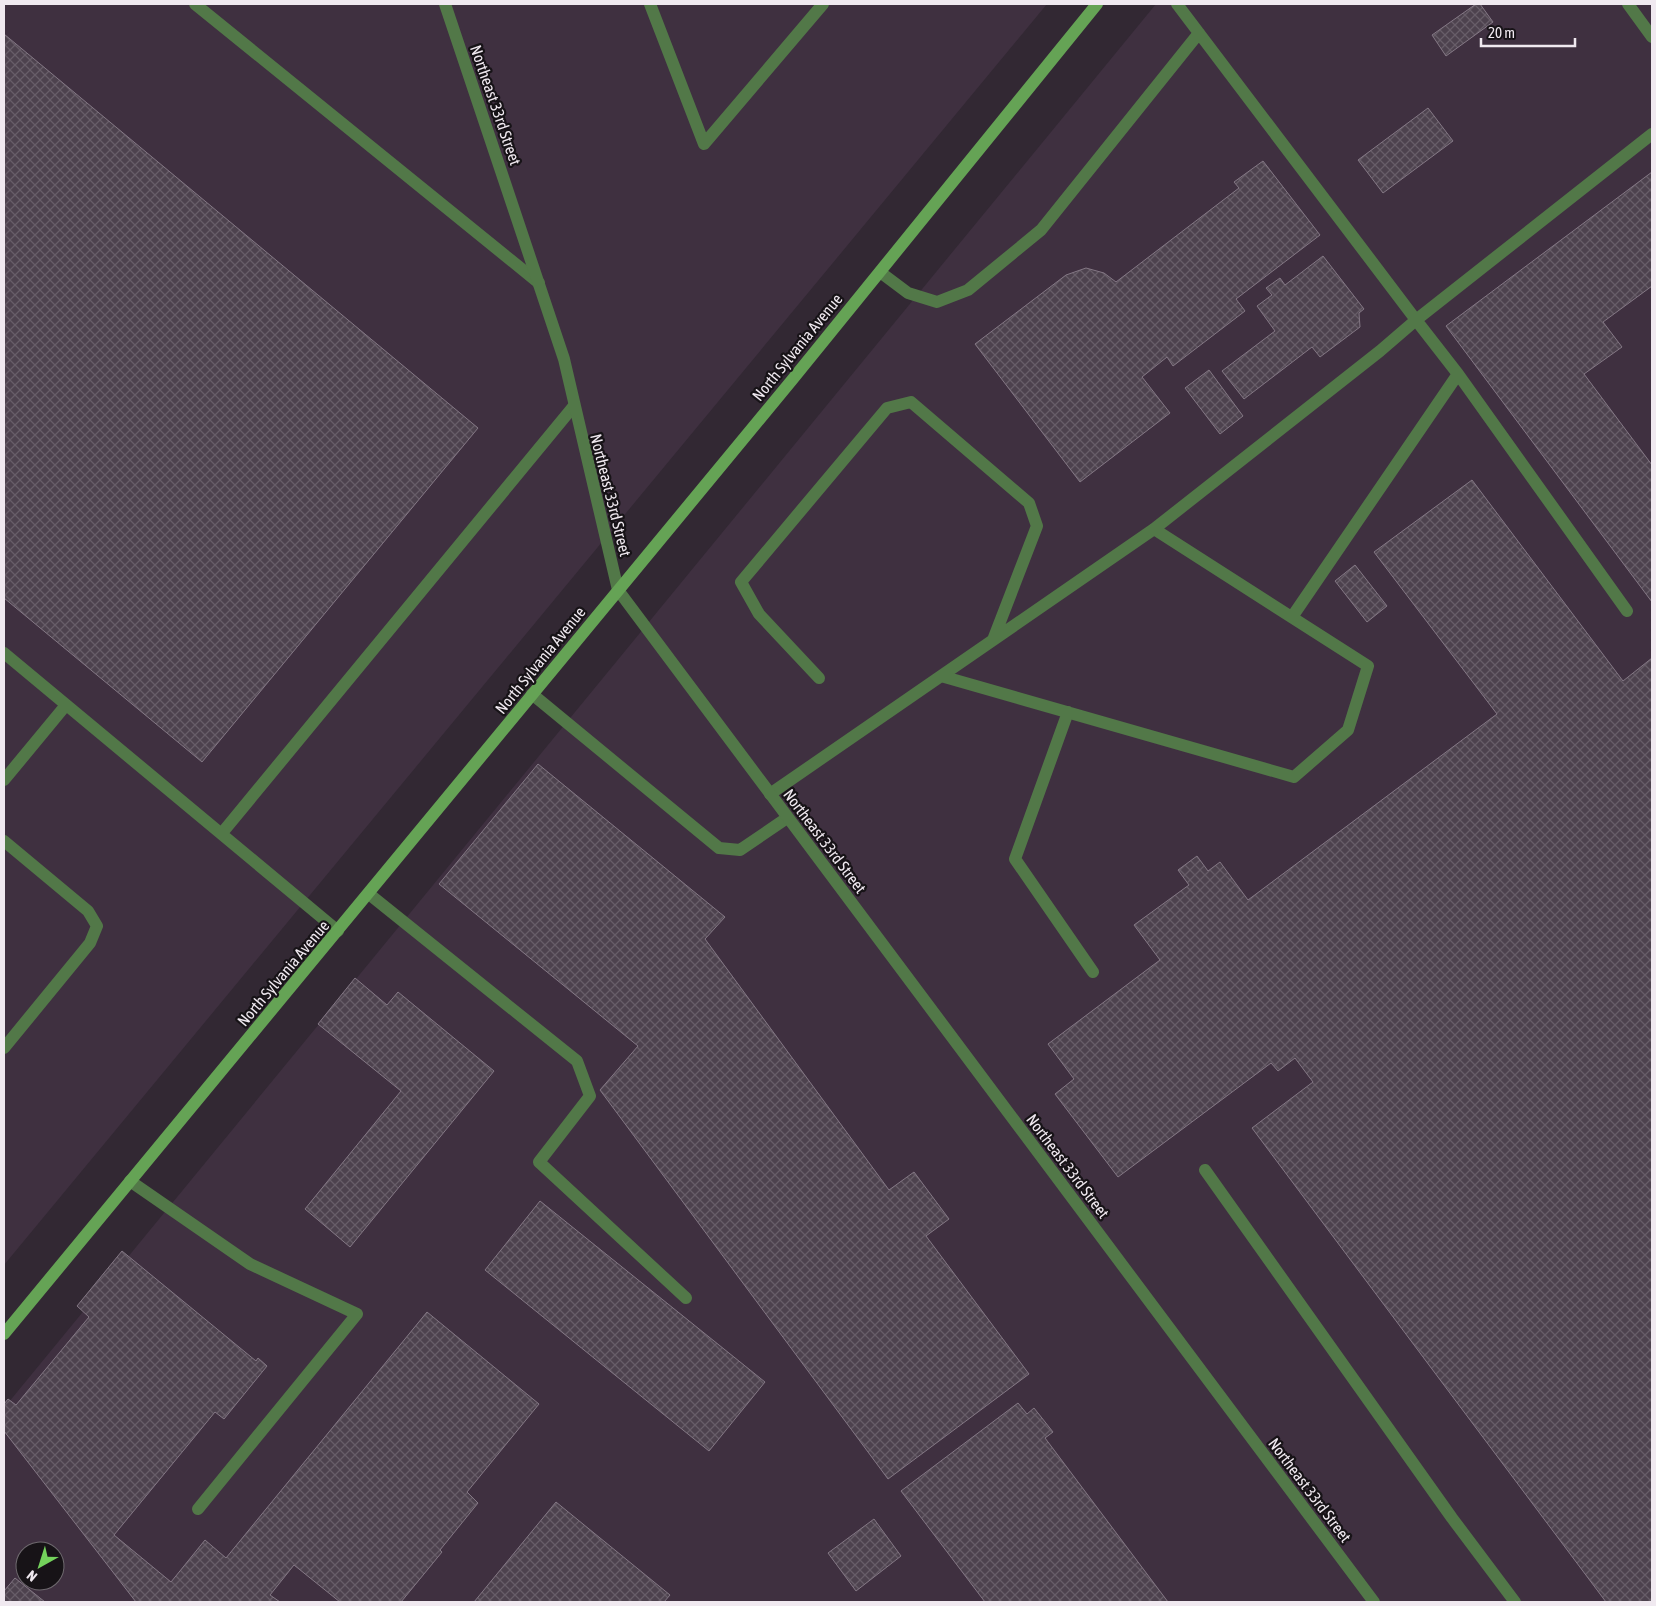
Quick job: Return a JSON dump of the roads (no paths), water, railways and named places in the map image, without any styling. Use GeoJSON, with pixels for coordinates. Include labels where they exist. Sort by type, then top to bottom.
{"type":"FeatureCollection","features":[{"type":"Feature","properties":{"kind":"main road","name":"North Sylvania Avenue"},"geometry":{"type":"LineString","coordinates":[[4,1334],[369,894],[880,272],[1097,4]]}},
{"type":"Feature","properties":{"kind":"street"},"geometry":{"type":"LineString","coordinates":[[195,4],[539,283]]}},
{"type":"Feature","properties":{"kind":"street","name":"Northeast 33rd Street"},"geometry":{"type":"LineString","coordinates":[[445,4],[564,359],[573,407],[618,590],[1374,1602]]}},
{"type":"Feature","properties":{"kind":"street"},"geometry":{"type":"LineString","coordinates":[[650,4],[704,144],[824,4]]}},
{"type":"Feature","properties":{"kind":"street"},"geometry":{"type":"LineString","coordinates":[[1177,4],[1458,374],[1627,611]]}},
{"type":"Feature","properties":{"kind":"street"},"geometry":{"type":"LineString","coordinates":[[1628,4],[1652,37]]}},
{"type":"Feature","properties":{"kind":"street"},"geometry":{"type":"LineString","coordinates":[[880,272],[908,293],[938,302],[968,290],[1041,230],[1200,33]]}},
{"type":"Feature","properties":{"kind":"street"},"geometry":{"type":"LineString","coordinates":[[770,794],[1154,529],[1652,134]]}},
{"type":"Feature","properties":{"kind":"street"},"geometry":{"type":"LineString","coordinates":[[1292,617],[1458,374]]}},
{"type":"Feature","properties":{"kind":"street"},"geometry":{"type":"LineString","coordinates":[[818,678],[759,614],[741,582],[888,408],[911,402],[1029,503],[1038,526],[993,640]]}},
{"type":"Feature","properties":{"kind":"street"},"geometry":{"type":"LineString","coordinates":[[222,833],[573,407]]}},
{"type":"Feature","properties":{"kind":"street"},"geometry":{"type":"LineString","coordinates":[[942,676],[1294,777],[1348,730],[1368,666],[1154,529]]}},
{"type":"Feature","properties":{"kind":"street"},"geometry":{"type":"LineString","coordinates":[[4,652],[338,931]]}},
{"type":"Feature","properties":{"kind":"street"},"geometry":{"type":"LineString","coordinates":[[532,694],[719,848],[740,850],[787,818]]}},
{"type":"Feature","properties":{"kind":"street"},"geometry":{"type":"LineString","coordinates":[[4,780],[66,705]]}},
{"type":"Feature","properties":{"kind":"street"},"geometry":{"type":"LineString","coordinates":[[1068,712],[1015,859],[1093,972]]}},
{"type":"Feature","properties":{"kind":"street"},"geometry":{"type":"LineString","coordinates":[[4,841],[88,911],[96,926],[90,943],[4,1048]]}},
{"type":"Feature","properties":{"kind":"street"},"geometry":{"type":"LineString","coordinates":[[369,894],[578,1062],[590,1096],[539,1162],[686,1298]]}},
{"type":"Feature","properties":{"kind":"street"},"geometry":{"type":"LineString","coordinates":[[1205,1170],[1452,1518],[1514,1602]]}},
{"type":"Feature","properties":{"kind":"street"},"geometry":{"type":"LineString","coordinates":[[130,1181],[250,1264],[357,1314],[198,1509]]}}]}
